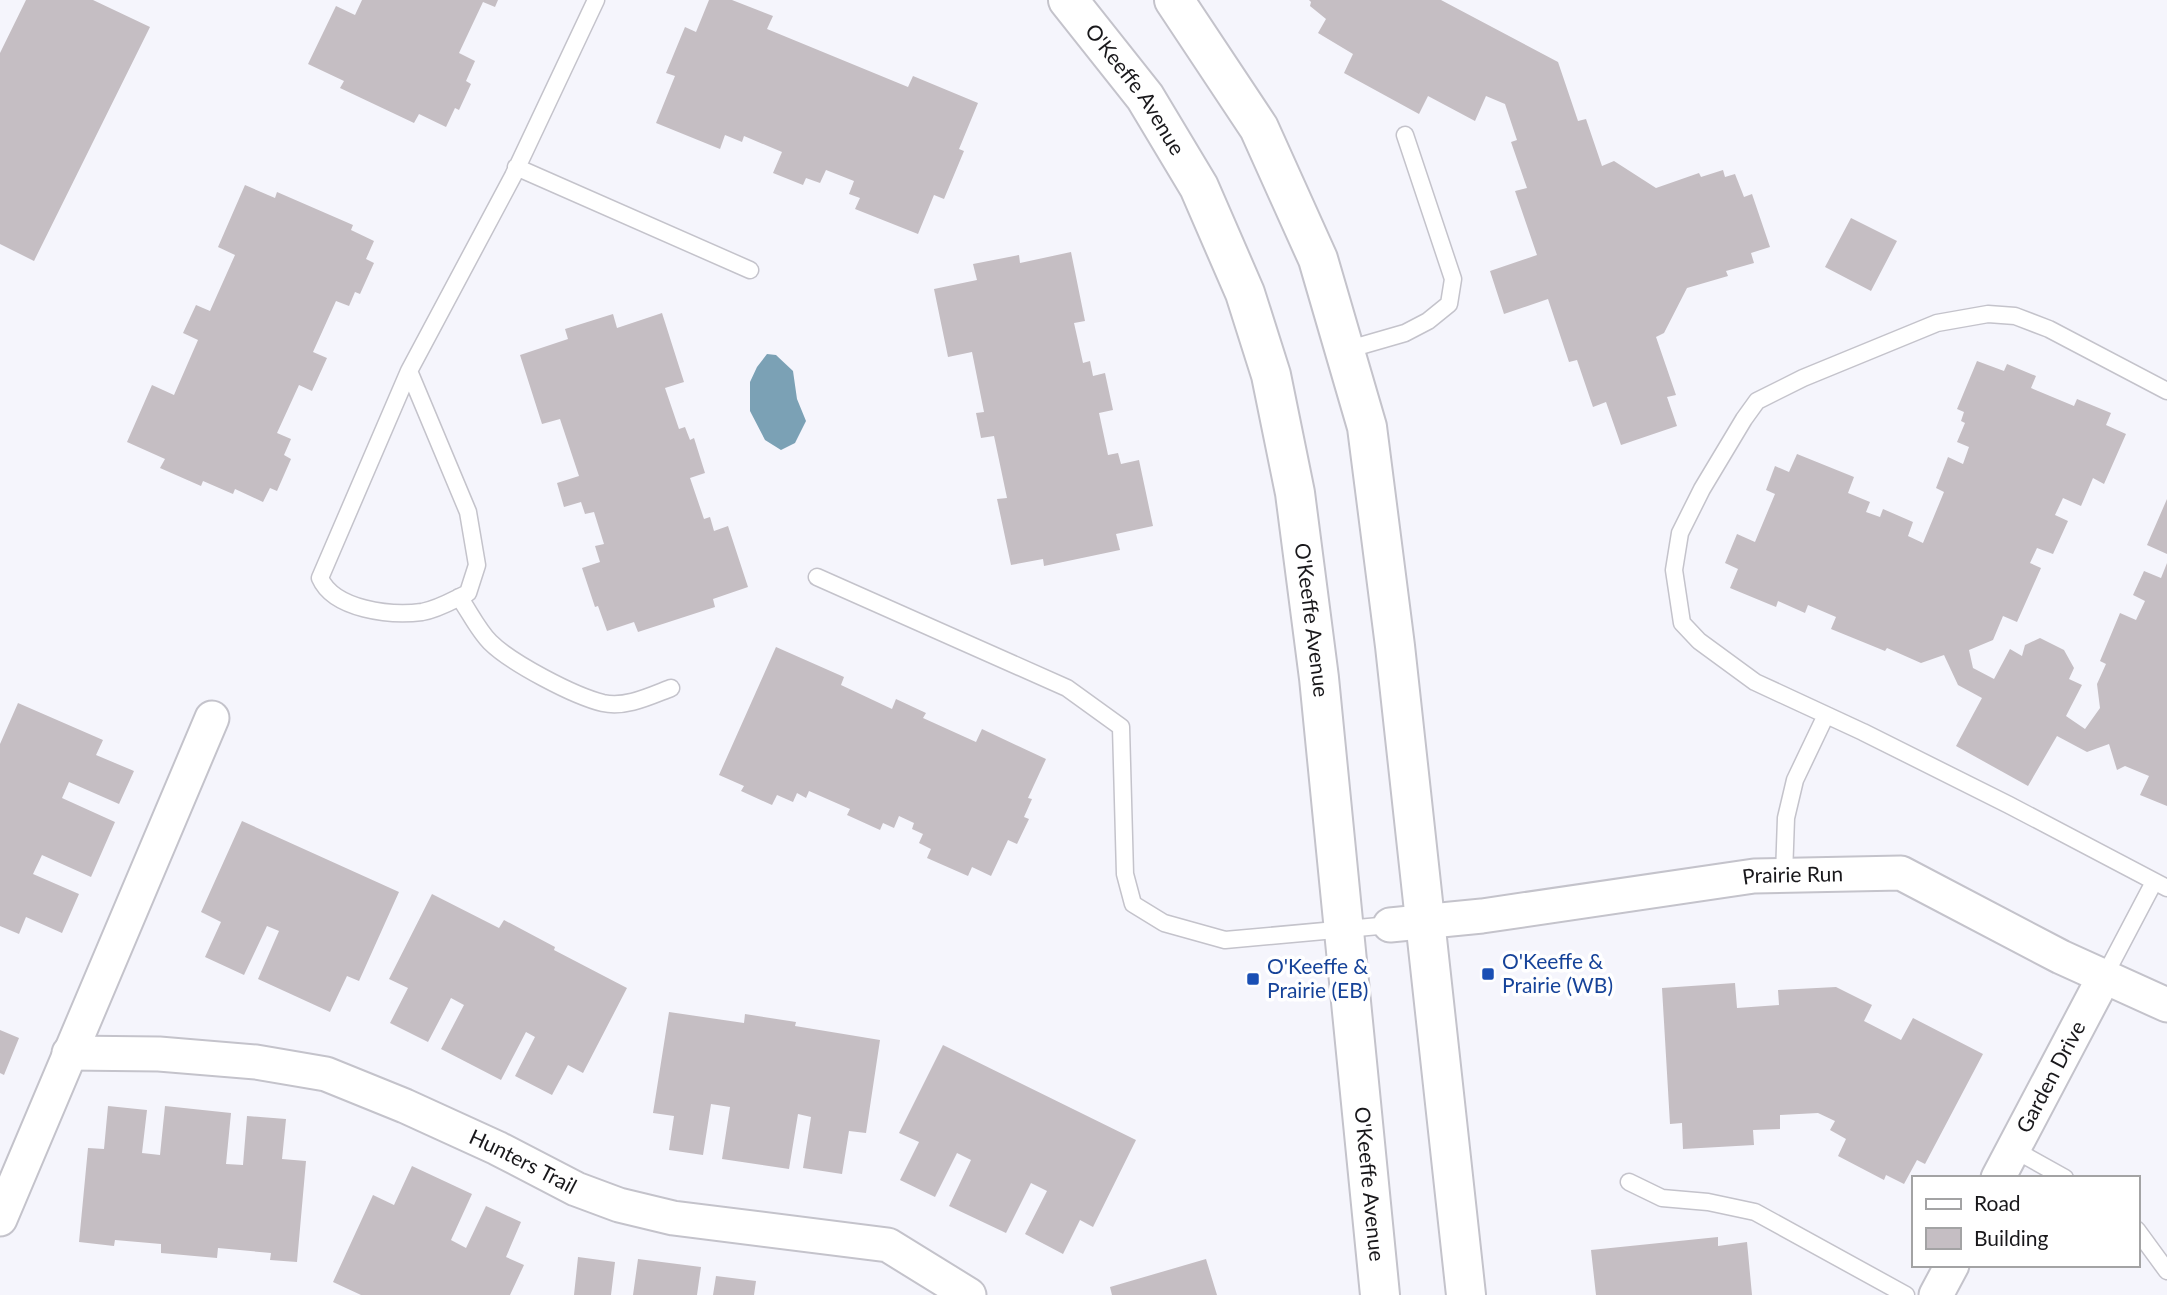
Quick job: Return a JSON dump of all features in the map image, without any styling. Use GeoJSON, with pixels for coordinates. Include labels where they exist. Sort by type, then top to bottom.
{"type":"FeatureCollection","features":[{"type":"Feature","properties":{"kind":"street","name":"O'Keeffe Avenue"},"geometry":{"type":"LineString","coordinates":[[1068,0],[1145,97],[1199,187],[1245,293],[1271,375],[1295,493],[1319,678],[1380,1295]]}},
{"type":"Feature","properties":{"kind":"street"},"geometry":{"type":"LineString","coordinates":[[1174,0],[1259,128],[1318,259],[1367,427],[1395,646],[1407,923],[1466,1295]]}},
{"type":"Feature","properties":{"kind":"street"},"geometry":{"type":"LineString","coordinates":[[0,1219],[212,718]]}},
{"type":"Feature","properties":{"kind":"street","name":"Prairie Run"},"geometry":{"type":"LineString","coordinates":[[1407,923],[1482,916],[1754,876],[1902,873],[2061,957],[2167,1004]]}},
{"type":"Feature","properties":{"kind":"street","name":"Garden Drive"},"geometry":{"type":"LineString","coordinates":[[2006,1163],[2104,977]]}},
{"type":"Feature","properties":{"kind":"street","name":"Hunters Trail"},"geometry":{"type":"LineString","coordinates":[[69,1053],[159,1054],[256,1062],[326,1074],[474,1138],[576,1189],[619,1205],[673,1219],[888,1245],[969,1295]]}},
{"type":"Feature","properties":{"kind":"street"},"geometry":{"type":"LineString","coordinates":[[1936,1295],[1951,1267]]}},
{"type":"Feature","properties":{"kind":"lane"},"geometry":{"type":"LineString","coordinates":[[409,371],[468,512],[477,565],[468,593],[442,606],[423,611],[377,612],[351,604],[325,590],[320,578],[409,371],[516,167],[596,0]]}},
{"type":"Feature","properties":{"kind":"lane"},"geometry":{"type":"LineString","coordinates":[[1346,350],[1405,333],[1428,321],[1449,304],[1453,279],[1405,135]]}},
{"type":"Feature","properties":{"kind":"lane"},"geometry":{"type":"LineString","coordinates":[[516,167],[750,270]]}},
{"type":"Feature","properties":{"kind":"lane"},"geometry":{"type":"LineString","coordinates":[[2104,977],[2161,885],[2009,805],[1755,682],[1699,641],[1682,623],[1674,570],[1680,533],[1702,488],[1758,401],[1803,378],[1937,323],[1987,314],[2015,316],[2049,329],[2167,391]]}},
{"type":"Feature","properties":{"kind":"lane"},"geometry":{"type":"LineString","coordinates":[[817,577],[1067,688],[1121,727],[1125,874],[1133,904],[1164,923],[1225,940],[1407,923]]}},
{"type":"Feature","properties":{"kind":"lane"},"geometry":{"type":"LineString","coordinates":[[459,597],[489,641],[524,667],[559,685],[604,703],[637,701],[670,688]]}},
{"type":"Feature","properties":{"kind":"lane"},"geometry":{"type":"LineString","coordinates":[[1784,875],[1786,818],[1795,780],[1826,715]]}},
{"type":"Feature","properties":{"kind":"lane"},"geometry":{"type":"LineString","coordinates":[[2006,1163],[2057,1176]]}},
{"type":"Feature","properties":{"kind":"lane"},"geometry":{"type":"LineString","coordinates":[[1629,1182],[1662,1198],[1708,1202],[1755,1212],[1906,1295]]}},
{"type":"Feature","properties":{"kind":"lane"},"geometry":{"type":"LineString","coordinates":[[2139,1233],[2167,1271]]}},
{"type":"Feature","properties":{"kind":"water"},"geometry":{"type":"Polygon","coordinates":[[[767,354],[776,355],[793,371],[797,399],[806,421],[795,443],[781,450],[765,440],[750,411],[750,382],[767,354]]]}},
{"type":"Feature","properties":{"kind":"building"},"geometry":{"type":"Polygon","coordinates":[[[26,0],[93,0],[150,27],[34,261],[0,244],[0,53],[26,0]]]}},
{"type":"Feature","properties":{"kind":"building"},"geometry":{"type":"Polygon","coordinates":[[[362,0],[498,0],[495,7],[483,2],[459,53],[475,61],[466,81],[471,84],[459,110],[455,108],[446,127],[419,114],[414,123],[340,88],[344,81],[308,64],[336,6],[355,15],[362,0]]]}},
{"type":"Feature","properties":{"kind":"building"},"geometry":{"type":"Polygon","coordinates":[[[709,0],[732,0],[773,16],[767,29],[908,87],[913,76],[978,103],[959,149],[964,151],[944,199],[934,195],[918,234],[855,209],[860,198],[849,194],[854,181],[826,170],[820,183],[806,178],[803,185],[773,173],[782,152],[744,136],[742,142],[725,135],[720,149],[656,123],[675,76],[666,73],[685,27],[696,32],[709,0]]]}},
{"type":"Feature","properties":{"kind":"building"},"geometry":{"type":"Polygon","coordinates":[[[1309,0],[1441,0],[1558,62],[1578,121],[1586,119],[1602,166],[1614,161],[1656,188],[1699,173],[1701,177],[1723,170],[1725,177],[1735,174],[1744,197],[1752,194],[1770,247],[1751,253],[1754,263],[1726,271],[1728,276],[1687,288],[1664,333],[1656,337],[1676,395],[1667,397],[1677,426],[1621,445],[1606,402],[1593,407],[1577,360],[1569,362],[1548,299],[1504,314],[1490,271],[1537,255],[1515,191],[1527,188],[1511,142],[1517,140],[1505,104],[1486,96],[1475,121],[1428,96],[1419,114],[1344,73],[1353,54],[1318,33],[1326,19],[1310,6],[1309,0]]]}},
{"type":"Feature","properties":{"kind":"building"},"geometry":{"type":"Polygon","coordinates":[[[245,185],[275,198],[277,192],[353,225],[351,230],[374,241],[366,259],[374,263],[360,294],[355,292],[349,306],[336,301],[313,352],[327,358],[312,391],[299,385],[277,433],[291,439],[284,455],[291,459],[277,491],[270,488],[263,502],[235,489],[233,494],[203,481],[201,486],[160,468],[165,459],[127,442],[152,385],[174,395],[198,340],[183,333],[196,305],[210,311],[235,255],[218,247],[245,185]]]}},
{"type":"Feature","properties":{"kind":"building"},"geometry":{"type":"Polygon","coordinates":[[[1851,218],[1897,241],[1871,291],[1825,267],[1851,218]]]}},
{"type":"Feature","properties":{"kind":"building"},"geometry":{"type":"Polygon","coordinates":[[[1071,252],[1085,321],[1074,323],[1083,363],[1090,361],[1093,376],[1105,373],[1113,410],[1099,413],[1108,455],[1118,453],[1121,464],[1139,460],[1153,526],[1116,534],[1120,550],[1044,566],[1043,559],[1011,565],[997,499],[1007,498],[994,436],[981,438],[976,413],[984,412],[972,352],[948,357],[934,289],[977,280],[973,264],[1019,255],[1020,263],[1071,252]]]}},
{"type":"Feature","properties":{"kind":"building"},"geometry":{"type":"Polygon","coordinates":[[[662,313],[684,382],[665,388],[679,429],[685,427],[690,440],[694,438],[705,473],[690,478],[704,519],[710,517],[714,531],[728,526],[748,587],[713,599],[715,607],[638,632],[634,622],[607,631],[598,606],[595,607],[582,568],[600,562],[595,546],[604,544],[594,512],[585,514],[581,502],[564,507],[557,483],[579,476],[560,419],[542,424],[520,355],[568,339],[565,329],[613,314],[617,328],[662,313]]]}},
{"type":"Feature","properties":{"kind":"building"},"geometry":{"type":"Polygon","coordinates":[[[1977,361],[2004,371],[2007,364],[2036,376],[2031,388],[2074,406],[2077,399],[2111,413],[2106,425],[2126,434],[2104,484],[2093,478],[2081,506],[2063,498],[2055,515],[2068,521],[2053,554],[2037,548],[2030,563],[2041,568],[2017,622],[2003,616],[1993,640],[1969,650],[1973,668],[1994,679],[2010,649],[2022,656],[2025,645],[2040,638],[2064,650],[2074,668],[2069,679],[2082,685],[2066,716],[2085,729],[2100,708],[2097,684],[2106,664],[2100,661],[2120,613],[2136,620],[2145,601],[2133,595],[2144,571],[2161,578],[2167,563],[2167,806],[2140,795],[2149,776],[2125,766],[2117,770],[2109,744],[2087,752],[2057,736],[2028,786],[1956,746],[1982,698],[1958,685],[1944,655],[1921,663],[1831,629],[1836,617],[1808,605],[1805,613],[1778,601],[1776,607],[1730,588],[1738,569],[1725,563],[1737,534],[1755,542],[1775,494],[1766,490],[1775,466],[1789,472],[1797,454],[1854,477],[1848,493],[1870,502],[1866,512],[1880,517],[1883,509],[1913,522],[1908,536],[1923,543],[1944,492],[1936,488],[1948,457],[1963,464],[1969,447],[1957,442],[1965,423],[1961,421],[1964,412],[1957,409],[1977,361]]]}},
{"type":"Feature","properties":{"kind":"building"},"geometry":{"type":"Polygon","coordinates":[[[2167,499],[2167,554],[2147,545],[2167,499]]]}},
{"type":"Feature","properties":{"kind":"building"},"geometry":{"type":"Polygon","coordinates":[[[776,647],[844,677],[841,685],[892,709],[896,699],[926,713],[923,718],[976,742],[982,729],[1046,759],[1028,798],[1032,799],[1024,817],[1029,819],[1017,844],[1008,840],[991,876],[972,867],[968,876],[927,858],[931,849],[919,843],[923,834],[912,829],[914,823],[899,816],[894,828],[883,823],[880,830],[847,815],[850,809],[809,791],[806,798],[797,793],[793,802],[777,795],[772,805],[741,791],[744,786],[719,775],[776,647]]]}},
{"type":"Feature","properties":{"kind":"building"},"geometry":{"type":"Polygon","coordinates":[[[18,703],[103,740],[96,755],[134,771],[119,804],[69,782],[62,798],[115,822],[91,877],[42,855],[33,874],[79,894],[62,933],[26,917],[19,934],[0,926],[0,744],[18,703]]]}},
{"type":"Feature","properties":{"kind":"building"},"geometry":{"type":"Polygon","coordinates":[[[242,821],[399,892],[359,981],[347,976],[330,1012],[258,979],[279,931],[267,926],[244,975],[205,957],[221,922],[201,912],[242,821]]]}},
{"type":"Feature","properties":{"kind":"building"},"geometry":{"type":"Polygon","coordinates":[[[432,894],[499,928],[504,920],[627,988],[583,1073],[568,1065],[552,1095],[515,1076],[535,1037],[526,1032],[501,1080],[441,1049],[464,1005],[451,998],[428,1042],[390,1023],[408,988],[389,979],[432,894]]]}},
{"type":"Feature","properties":{"kind":"building"},"geometry":{"type":"Polygon","coordinates":[[[1735,983],[1737,1008],[1779,1005],[1778,990],[1836,987],[1872,1005],[1864,1021],[1901,1040],[1913,1018],[1983,1054],[1925,1164],[1917,1160],[1904,1184],[1886,1175],[1884,1180],[1838,1156],[1846,1139],[1830,1130],[1835,1121],[1818,1113],[1780,1115],[1780,1129],[1753,1130],[1754,1145],[1683,1149],[1682,1123],[1670,1124],[1662,988],[1735,983]]]}},
{"type":"Feature","properties":{"kind":"building"},"geometry":{"type":"Polygon","coordinates":[[[669,1012],[744,1023],[745,1014],[796,1022],[795,1026],[880,1040],[866,1133],[849,1131],[842,1174],[803,1168],[811,1117],[798,1114],[789,1169],[722,1159],[730,1107],[711,1104],[703,1155],[669,1150],[674,1116],[653,1113],[669,1012]]]}},
{"type":"Feature","properties":{"kind":"building"},"geometry":{"type":"Polygon","coordinates":[[[0,1030],[19,1038],[4,1075],[0,1073],[0,1030]]]}},
{"type":"Feature","properties":{"kind":"building"},"geometry":{"type":"Polygon","coordinates":[[[943,1045],[1136,1140],[1093,1227],[1080,1220],[1063,1254],[1025,1234],[1047,1191],[1031,1183],[1006,1233],[949,1206],[971,1160],[957,1153],[935,1197],[900,1180],[919,1142],[899,1133],[943,1045]]]}},
{"type":"Feature","properties":{"kind":"building"},"geometry":{"type":"Polygon","coordinates":[[[108,1106],[147,1110],[142,1153],[160,1155],[165,1106],[231,1113],[226,1164],[243,1165],[247,1116],[286,1119],[282,1159],[306,1161],[297,1262],[270,1260],[271,1253],[218,1248],[217,1258],[161,1253],[161,1244],[115,1240],[114,1246],[79,1242],[88,1148],[104,1149],[108,1106]]]}},
{"type":"Feature","properties":{"kind":"building"},"geometry":{"type":"Polygon","coordinates":[[[412,1166],[472,1194],[451,1240],[466,1248],[486,1206],[521,1222],[506,1257],[524,1265],[510,1295],[361,1295],[333,1282],[373,1195],[394,1205],[412,1166]]]}},
{"type":"Feature","properties":{"kind":"building"},"geometry":{"type":"Polygon","coordinates":[[[1718,1237],[1718,1246],[1747,1242],[1752,1295],[1596,1295],[1591,1250],[1718,1237]]]}},
{"type":"Feature","properties":{"kind":"building"},"geometry":{"type":"Polygon","coordinates":[[[578,1257],[615,1262],[611,1295],[574,1295],[578,1257]]]}},
{"type":"Feature","properties":{"kind":"building"},"geometry":{"type":"Polygon","coordinates":[[[638,1259],[701,1267],[697,1295],[633,1295],[638,1259]]]}},
{"type":"Feature","properties":{"kind":"building"},"geometry":{"type":"Polygon","coordinates":[[[1206,1259],[1217,1295],[1112,1295],[1110,1287],[1206,1259]]]}},
{"type":"Feature","properties":{"kind":"building"},"geometry":{"type":"Polygon","coordinates":[[[716,1276],[756,1281],[754,1295],[713,1295],[716,1276]]]}},
{"type":"Feature","properties":{"kind":"place","name":"O'Keeffe & Prairie (WB)"},"geometry":{"type":"Point","coordinates":[1488,974]}},
{"type":"Feature","properties":{"kind":"place","name":"O'Keeffe & Prairie (EB)"},"geometry":{"type":"Point","coordinates":[1253,979]}}]}
